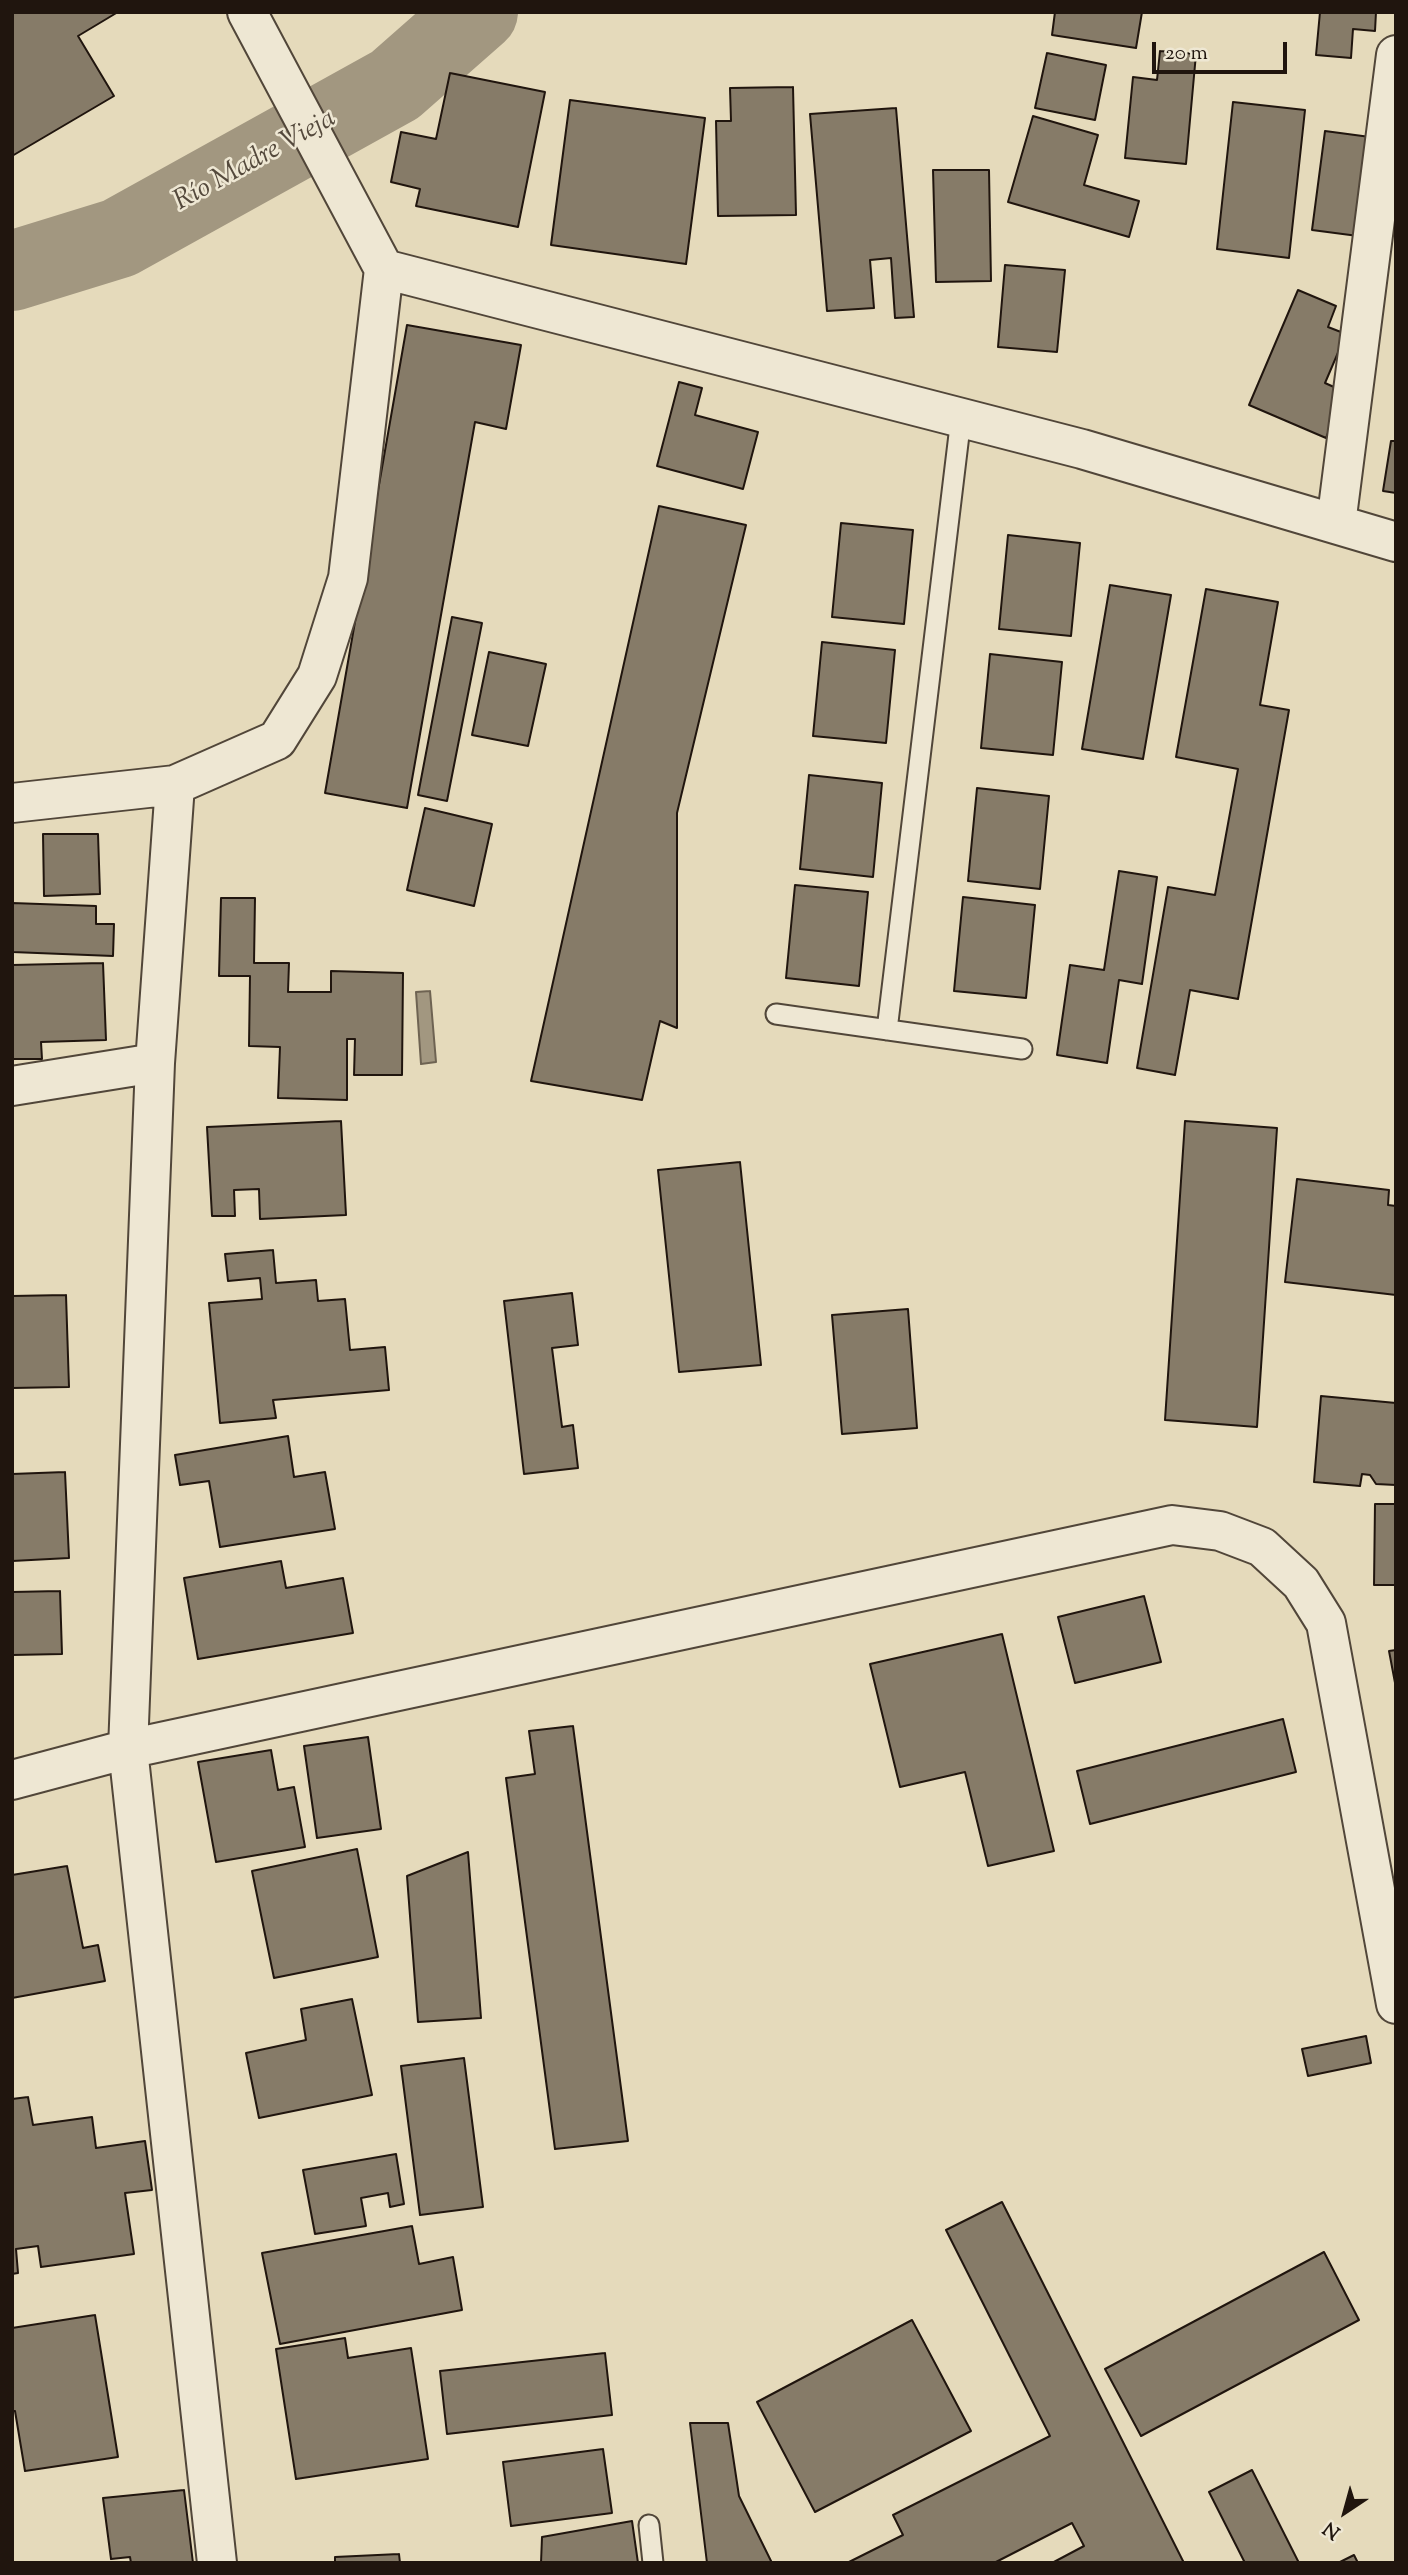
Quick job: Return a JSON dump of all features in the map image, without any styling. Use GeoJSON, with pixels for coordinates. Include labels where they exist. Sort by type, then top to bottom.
{"type":"FeatureCollection","features":[{"type":"Feature","properties":{"kind":"street"},"geometry":{"type":"LineString","coordinates":[[12,803],[175,785],[277,740],[317,676],[348,578],[384,269],[247,12]]}},
{"type":"Feature","properties":{"kind":"street"},"geometry":{"type":"LineString","coordinates":[[1336,524],[1393,100],[1396,55]]}},
{"type":"Feature","properties":{"kind":"street"},"geometry":{"type":"LineString","coordinates":[[384,269],[1082,449],[1396,542]]}},
{"type":"Feature","properties":{"kind":"street"},"geometry":{"type":"LineString","coordinates":[[175,785],[155,1063],[128,1749],[217,2563]]}},
{"type":"Feature","properties":{"kind":"street"},"geometry":{"type":"LineString","coordinates":[[12,1086],[155,1063]]}},
{"type":"Feature","properties":{"kind":"street"},"geometry":{"type":"LineString","coordinates":[[12,1780],[128,1749],[1172,1525],[1220,1531],[1262,1547],[1301,1583],[1326,1623],[1396,2004]]}},
{"type":"Feature","properties":{"kind":"lane"},"geometry":{"type":"LineString","coordinates":[[887,1030],[961,418]]}},
{"type":"Feature","properties":{"kind":"lane"},"geometry":{"type":"LineString","coordinates":[[776,1014],[1022,1049]]}},
{"type":"Feature","properties":{"kind":"lane"},"geometry":{"type":"LineString","coordinates":[[649,2525],[653,2563]]}},
{"type":"Feature","properties":{"kind":"shaded area"},"geometry":{"type":"Polygon","coordinates":[[[430,991],[436,1062],[421,1064],[416,992],[430,991]]]}},
{"type":"Feature","properties":{"kind":"building"},"geometry":{"type":"Polygon","coordinates":[[[12,12],[118,12],[78,36],[114,96],[12,156],[12,12]]]}},
{"type":"Feature","properties":{"kind":"building"},"geometry":{"type":"Polygon","coordinates":[[[1055,12],[1142,12],[1136,48],[1052,35],[1055,12]]]}},
{"type":"Feature","properties":{"kind":"building"},"geometry":{"type":"Polygon","coordinates":[[[1320,12],[1376,12],[1375,31],[1353,29],[1351,58],[1316,55],[1320,12]]]}},
{"type":"Feature","properties":{"kind":"building"},"geometry":{"type":"Polygon","coordinates":[[[1160,51],[1196,54],[1186,164],[1125,158],[1133,77],[1157,80],[1160,51]]]}},
{"type":"Feature","properties":{"kind":"building"},"geometry":{"type":"Polygon","coordinates":[[[1047,53],[1106,65],[1095,120],[1035,108],[1047,53]]]}},
{"type":"Feature","properties":{"kind":"building"},"geometry":{"type":"Polygon","coordinates":[[[450,73],[545,92],[518,227],[416,206],[420,189],[391,182],[401,132],[436,139],[450,73]]]}},
{"type":"Feature","properties":{"kind":"building"},"geometry":{"type":"Polygon","coordinates":[[[793,87],[796,215],[718,216],[716,121],[731,121],[730,88],[793,87]]]}},
{"type":"Feature","properties":{"kind":"building"},"geometry":{"type":"Polygon","coordinates":[[[570,100],[705,118],[686,264],[551,245],[570,100]]]}},
{"type":"Feature","properties":{"kind":"building"},"geometry":{"type":"Polygon","coordinates":[[[1233,102],[1305,110],[1289,258],[1217,249],[1233,102]]]}},
{"type":"Feature","properties":{"kind":"building"},"geometry":{"type":"Polygon","coordinates":[[[896,108],[914,317],[895,318],[891,258],[870,260],[874,308],[827,311],[810,114],[896,108]]]}},
{"type":"Feature","properties":{"kind":"building"},"geometry":{"type":"Polygon","coordinates":[[[1033,116],[1098,135],[1084,185],[1139,201],[1129,237],[1008,202],[1033,116]]]}},
{"type":"Feature","properties":{"kind":"building"},"geometry":{"type":"Polygon","coordinates":[[[1325,131],[1370,137],[1358,236],[1312,230],[1325,131]]]}},
{"type":"Feature","properties":{"kind":"building"},"geometry":{"type":"Polygon","coordinates":[[[933,170],[989,170],[991,281],[936,282],[933,170]]]}},
{"type":"Feature","properties":{"kind":"building"},"geometry":{"type":"Polygon","coordinates":[[[1005,265],[1065,270],[1057,352],[998,347],[1005,265]]]}},
{"type":"Feature","properties":{"kind":"building"},"geometry":{"type":"Polygon","coordinates":[[[1298,290],[1336,306],[1328,327],[1346,334],[1325,383],[1345,392],[1326,438],[1249,405],[1298,290]]]}},
{"type":"Feature","properties":{"kind":"building"},"geometry":{"type":"Polygon","coordinates":[[[407,325],[521,345],[506,429],[475,422],[407,808],[325,793],[407,325]]]}},
{"type":"Feature","properties":{"kind":"building"},"geometry":{"type":"Polygon","coordinates":[[[679,382],[702,388],[695,415],[758,432],[743,489],[657,466],[679,382]]]}},
{"type":"Feature","properties":{"kind":"building"},"geometry":{"type":"Polygon","coordinates":[[[1391,441],[1396,441],[1396,493],[1383,491],[1391,441]]]}},
{"type":"Feature","properties":{"kind":"building"},"geometry":{"type":"Polygon","coordinates":[[[659,506],[746,525],[677,813],[677,1028],[660,1021],[642,1100],[531,1081],[659,506]]]}},
{"type":"Feature","properties":{"kind":"building"},"geometry":{"type":"Polygon","coordinates":[[[841,523],[913,530],[904,624],[832,617],[841,523]]]}},
{"type":"Feature","properties":{"kind":"building"},"geometry":{"type":"Polygon","coordinates":[[[1008,535],[1080,543],[1071,636],[999,629],[1008,535]]]}},
{"type":"Feature","properties":{"kind":"building"},"geometry":{"type":"Polygon","coordinates":[[[1110,585],[1171,595],[1143,759],[1082,749],[1110,585]]]}},
{"type":"Feature","properties":{"kind":"building"},"geometry":{"type":"Polygon","coordinates":[[[1206,589],[1278,602],[1260,705],[1289,710],[1238,999],[1190,990],[1175,1075],[1137,1068],[1168,887],[1215,895],[1238,769],[1176,757],[1206,589]]]}},
{"type":"Feature","properties":{"kind":"building"},"geometry":{"type":"Polygon","coordinates":[[[452,617],[482,623],[447,801],[418,795],[452,617]]]}},
{"type":"Feature","properties":{"kind":"building"},"geometry":{"type":"Polygon","coordinates":[[[822,642],[895,650],[886,743],[813,736],[822,642]]]}},
{"type":"Feature","properties":{"kind":"building"},"geometry":{"type":"Polygon","coordinates":[[[489,652],[546,664],[528,746],[472,735],[489,652]]]}},
{"type":"Feature","properties":{"kind":"building"},"geometry":{"type":"Polygon","coordinates":[[[990,654],[1062,662],[1053,755],[981,748],[990,654]]]}},
{"type":"Feature","properties":{"kind":"building"},"geometry":{"type":"Polygon","coordinates":[[[809,775],[882,783],[873,877],[800,869],[809,775]]]}},
{"type":"Feature","properties":{"kind":"building"},"geometry":{"type":"Polygon","coordinates":[[[977,788],[1049,796],[1040,889],[968,881],[977,788]]]}},
{"type":"Feature","properties":{"kind":"building"},"geometry":{"type":"Polygon","coordinates":[[[425,808],[492,824],[474,906],[407,890],[425,808]]]}},
{"type":"Feature","properties":{"kind":"building"},"geometry":{"type":"Polygon","coordinates":[[[43,834],[98,834],[100,894],[44,896],[43,834]]]}},
{"type":"Feature","properties":{"kind":"building"},"geometry":{"type":"Polygon","coordinates":[[[1119,871],[1157,877],[1142,984],[1119,980],[1107,1063],[1057,1055],[1070,965],[1104,970],[1119,871]]]}},
{"type":"Feature","properties":{"kind":"building"},"geometry":{"type":"Polygon","coordinates":[[[795,885],[868,892],[859,986],[786,978],[795,885]]]}},
{"type":"Feature","properties":{"kind":"building"},"geometry":{"type":"Polygon","coordinates":[[[963,897],[1035,905],[1026,998],[954,991],[963,897]]]}},
{"type":"Feature","properties":{"kind":"building"},"geometry":{"type":"Polygon","coordinates":[[[221,898],[255,898],[254,963],[289,963],[288,992],[331,992],[331,971],[403,973],[402,1075],[354,1075],[355,1039],[347,1039],[347,1100],[278,1098],[280,1047],[249,1046],[250,976],[219,976],[221,898]]]}},
{"type":"Feature","properties":{"kind":"building"},"geometry":{"type":"Polygon","coordinates":[[[12,903],[96,906],[96,924],[114,924],[113,956],[12,952],[12,903]]]}},
{"type":"Feature","properties":{"kind":"building"},"geometry":{"type":"Polygon","coordinates":[[[103,963],[106,1040],[41,1042],[42,1059],[12,1059],[12,965],[103,963]]]}},
{"type":"Feature","properties":{"kind":"building"},"geometry":{"type":"Polygon","coordinates":[[[341,1121],[346,1215],[260,1219],[259,1189],[234,1190],[235,1216],[212,1216],[207,1127],[341,1121]]]}},
{"type":"Feature","properties":{"kind":"building"},"geometry":{"type":"Polygon","coordinates":[[[1185,1121],[1277,1128],[1257,1427],[1165,1420],[1185,1121]]]}},
{"type":"Feature","properties":{"kind":"building"},"geometry":{"type":"Polygon","coordinates":[[[740,1162],[761,1365],[679,1372],[658,1170],[740,1162]]]}},
{"type":"Feature","properties":{"kind":"building"},"geometry":{"type":"Polygon","coordinates":[[[1297,1179],[1389,1190],[1388,1205],[1396,1206],[1396,1295],[1285,1282],[1297,1179]]]}},
{"type":"Feature","properties":{"kind":"building"},"geometry":{"type":"Polygon","coordinates":[[[273,1250],[276,1283],[316,1280],[318,1301],[345,1299],[350,1350],[385,1347],[389,1390],[273,1400],[276,1418],[220,1423],[209,1303],[262,1299],[260,1278],[228,1281],[225,1254],[273,1250]]]}},
{"type":"Feature","properties":{"kind":"building"},"geometry":{"type":"Polygon","coordinates":[[[572,1293],[578,1345],[552,1348],[562,1427],[573,1425],[578,1468],[524,1474],[504,1301],[572,1293]]]}},
{"type":"Feature","properties":{"kind":"building"},"geometry":{"type":"Polygon","coordinates":[[[66,1295],[69,1387],[12,1388],[12,1296],[66,1295]]]}},
{"type":"Feature","properties":{"kind":"building"},"geometry":{"type":"Polygon","coordinates":[[[908,1309],[917,1428],[842,1434],[832,1315],[908,1309]]]}},
{"type":"Feature","properties":{"kind":"building"},"geometry":{"type":"Polygon","coordinates":[[[1321,1396],[1396,1403],[1396,1485],[1376,1484],[1370,1475],[1362,1474],[1360,1486],[1314,1482],[1321,1396]]]}},
{"type":"Feature","properties":{"kind":"building"},"geometry":{"type":"Polygon","coordinates":[[[288,1436],[294,1477],[325,1472],[335,1529],[220,1547],[209,1481],[180,1485],[175,1455],[288,1436]]]}},
{"type":"Feature","properties":{"kind":"building"},"geometry":{"type":"Polygon","coordinates":[[[65,1472],[69,1558],[12,1561],[12,1474],[65,1472]]]}},
{"type":"Feature","properties":{"kind":"building"},"geometry":{"type":"Polygon","coordinates":[[[1375,1504],[1396,1504],[1396,1585],[1374,1585],[1375,1504]]]}},
{"type":"Feature","properties":{"kind":"building"},"geometry":{"type":"Polygon","coordinates":[[[281,1561],[286,1588],[343,1578],[353,1633],[198,1659],[184,1578],[281,1561]]]}},
{"type":"Feature","properties":{"kind":"building"},"geometry":{"type":"Polygon","coordinates":[[[60,1591],[62,1654],[12,1655],[12,1592],[60,1591]]]}},
{"type":"Feature","properties":{"kind":"building"},"geometry":{"type":"Polygon","coordinates":[[[1144,1596],[1161,1662],[1075,1683],[1058,1617],[1144,1596]]]}},
{"type":"Feature","properties":{"kind":"building"},"geometry":{"type":"Polygon","coordinates":[[[1002,1634],[1054,1851],[988,1866],[965,1772],[900,1787],[870,1664],[1002,1634]]]}},
{"type":"Feature","properties":{"kind":"building"},"geometry":{"type":"Polygon","coordinates":[[[1396,1650],[1396,1688],[1389,1651],[1396,1650]]]}},
{"type":"Feature","properties":{"kind":"building"},"geometry":{"type":"Polygon","coordinates":[[[1283,1719],[1296,1772],[1090,1824],[1077,1771],[1283,1719]]]}},
{"type":"Feature","properties":{"kind":"building"},"geometry":{"type":"Polygon","coordinates":[[[573,1726],[628,2141],[555,2149],[506,1778],[535,1774],[529,1731],[573,1726]]]}},
{"type":"Feature","properties":{"kind":"building"},"geometry":{"type":"Polygon","coordinates":[[[368,1737],[381,1829],[317,1838],[304,1746],[368,1737]]]}},
{"type":"Feature","properties":{"kind":"building"},"geometry":{"type":"Polygon","coordinates":[[[271,1750],[278,1790],[294,1787],[305,1847],[216,1862],[198,1762],[271,1750]]]}},
{"type":"Feature","properties":{"kind":"building"},"geometry":{"type":"Polygon","coordinates":[[[357,1849],[378,1957],[274,1978],[252,1871],[357,1849]]]}},
{"type":"Feature","properties":{"kind":"building"},"geometry":{"type":"Polygon","coordinates":[[[468,1852],[481,2018],[418,2022],[407,1876],[468,1852]]]}},
{"type":"Feature","properties":{"kind":"building"},"geometry":{"type":"Polygon","coordinates":[[[67,1866],[83,1948],[98,1945],[105,1981],[12,1998],[12,1875],[67,1866]]]}},
{"type":"Feature","properties":{"kind":"building"},"geometry":{"type":"Polygon","coordinates":[[[352,1999],[372,2095],[259,2118],[246,2053],[306,2040],[301,2009],[352,1999]]]}},
{"type":"Feature","properties":{"kind":"building"},"geometry":{"type":"Polygon","coordinates":[[[1366,2036],[1371,2063],[1308,2076],[1302,2049],[1366,2036]]]}},
{"type":"Feature","properties":{"kind":"building"},"geometry":{"type":"Polygon","coordinates":[[[464,2058],[483,2207],[420,2215],[401,2066],[464,2058]]]}},
{"type":"Feature","properties":{"kind":"building"},"geometry":{"type":"Polygon","coordinates":[[[28,2097],[33,2125],[92,2117],[96,2148],[145,2141],[152,2190],[125,2193],[134,2254],[41,2267],[38,2246],[16,2249],[18,2273],[12,2274],[12,2099],[28,2097]]]}},
{"type":"Feature","properties":{"kind":"building"},"geometry":{"type":"Polygon","coordinates":[[[396,2154],[404,2204],[390,2207],[388,2193],[361,2198],[366,2226],[315,2234],[303,2170],[396,2154]]]}},
{"type":"Feature","properties":{"kind":"building"},"geometry":{"type":"Polygon","coordinates":[[[1002,2202],[1184,2563],[1052,2563],[1084,2546],[1072,2523],[994,2563],[847,2563],[903,2535],[893,2515],[1050,2436],[946,2230],[1002,2202]]]}},
{"type":"Feature","properties":{"kind":"building"},"geometry":{"type":"Polygon","coordinates":[[[412,2226],[419,2264],[453,2257],[462,2310],[280,2344],[262,2253],[412,2226]]]}},
{"type":"Feature","properties":{"kind":"building"},"geometry":{"type":"Polygon","coordinates":[[[1324,2252],[1359,2320],[1141,2436],[1105,2369],[1324,2252]]]}},
{"type":"Feature","properties":{"kind":"building"},"geometry":{"type":"Polygon","coordinates":[[[95,2315],[118,2457],[25,2471],[15,2411],[12,2411],[12,2328],[95,2315]]]}},
{"type":"Feature","properties":{"kind":"building"},"geometry":{"type":"Polygon","coordinates":[[[912,2320],[971,2431],[815,2512],[757,2402],[912,2320]]]}},
{"type":"Feature","properties":{"kind":"building"},"geometry":{"type":"Polygon","coordinates":[[[345,2338],[348,2358],[411,2348],[428,2459],[296,2479],[276,2349],[345,2338]]]}},
{"type":"Feature","properties":{"kind":"building"},"geometry":{"type":"Polygon","coordinates":[[[605,2353],[612,2415],[447,2434],[440,2371],[605,2353]]]}},
{"type":"Feature","properties":{"kind":"building"},"geometry":{"type":"Polygon","coordinates":[[[690,2423],[728,2423],[739,2496],[772,2563],[707,2563],[690,2423]]]}},
{"type":"Feature","properties":{"kind":"building"},"geometry":{"type":"Polygon","coordinates":[[[603,2449],[612,2513],[511,2526],[503,2462],[603,2449]]]}},
{"type":"Feature","properties":{"kind":"building"},"geometry":{"type":"Polygon","coordinates":[[[1252,2470],[1299,2563],[1245,2563],[1209,2492],[1252,2470]]]}},
{"type":"Feature","properties":{"kind":"building"},"geometry":{"type":"Polygon","coordinates":[[[184,2490],[193,2563],[131,2563],[130,2557],[111,2559],[103,2498],[184,2490]]]}},
{"type":"Feature","properties":{"kind":"building"},"geometry":{"type":"Polygon","coordinates":[[[632,2521],[638,2563],[541,2563],[542,2537],[632,2521]]]}},
{"type":"Feature","properties":{"kind":"building"},"geometry":{"type":"Polygon","coordinates":[[[399,2554],[400,2563],[335,2563],[335,2557],[399,2554]]]}},
{"type":"Feature","properties":{"kind":"building"},"geometry":{"type":"Polygon","coordinates":[[[1354,2555],[1358,2563],[1338,2563],[1354,2555]]]}},
{"type":"Feature","properties":{"kind":"waterway","name":"Río Madre Vieja"},"geometry":{"type":"LineString","coordinates":[[12,271],[119,238],[395,85],[478,12]]}}]}
